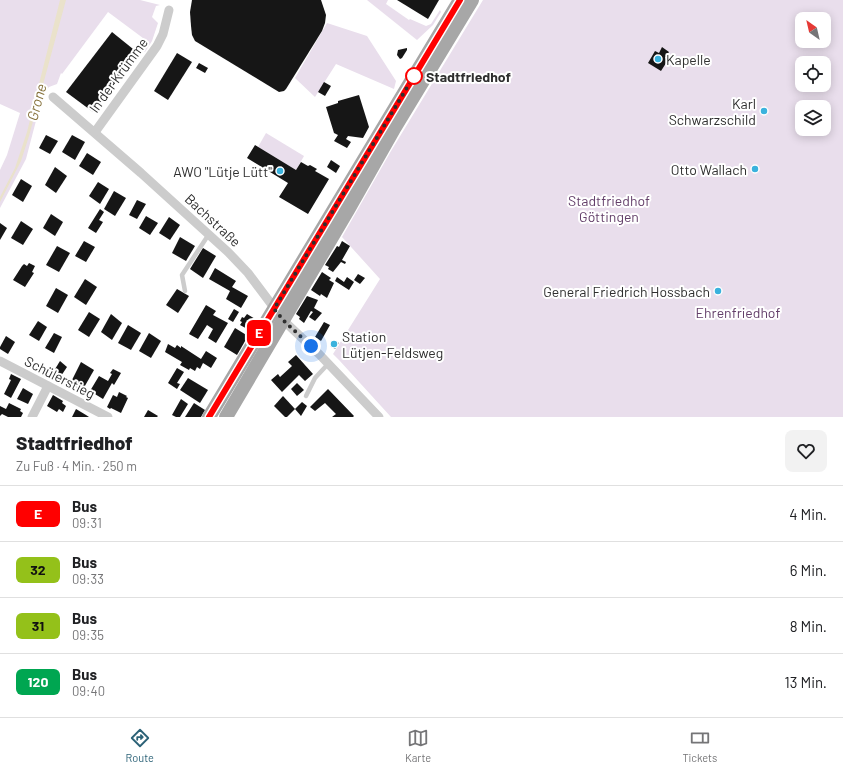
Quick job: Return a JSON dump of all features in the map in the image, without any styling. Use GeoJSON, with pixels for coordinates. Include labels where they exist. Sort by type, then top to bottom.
{"type":"FeatureCollection","features":[{"type":"Feature","properties":{"kind":"main road"},"geometry":{"type":"LineString","coordinates":[[209,417],[460,0]]}},
{"type":"Feature","properties":{"kind":"main road"},"geometry":{"type":"LineString","coordinates":[[226,417],[284,321],[395,127],[472,0]]}},
{"type":"Feature","properties":{"kind":"street","name":"In der Krümme"},"geometry":{"type":"LineString","coordinates":[[94,132],[157,46],[163,34],[169,10]]}},
{"type":"Feature","properties":{"kind":"street","name":"Bachstraße"},"geometry":{"type":"LineString","coordinates":[[53,96],[228,252],[248,273],[284,321],[328,364],[378,417]]}},
{"type":"Feature","properties":{"kind":"street","name":"Schülerstieg"},"geometry":{"type":"LineString","coordinates":[[0,361],[108,417]]}},
{"type":"Feature","properties":{"kind":"street"},"geometry":{"type":"LineString","coordinates":[[32,417],[48,386]]}},
{"type":"Feature","properties":{"kind":"lane"},"geometry":{"type":"LineString","coordinates":[[185,291],[182,275],[208,234]]}},
{"type":"Feature","properties":{"kind":"lane"},"geometry":{"type":"LineString","coordinates":[[306,396],[315,378],[328,364]]}},
{"type":"Feature","properties":{"kind":"green space"},"geometry":{"type":"Polygon","coordinates":[[[0,0],[140,0],[160,5],[156,6],[152,17],[158,23],[152,41],[145,52],[141,49],[147,41],[108,12],[62,74],[61,73],[57,84],[49,87],[43,94],[26,159],[0,208],[0,170],[7,155],[20,113],[0,104],[0,0]]]}},
{"type":"Feature","properties":{"kind":"green space"},"geometry":{"type":"Polygon","coordinates":[[[367,0],[388,0],[386,4],[409,20],[410,19],[426,26],[431,24],[440,10],[441,12],[433,25],[417,40],[367,0]]]}},
{"type":"Feature","properties":{"kind":"green space","name":"Stadtfriedhof Göttingen"},"geometry":{"type":"Polygon","coordinates":[[[483,0],[843,0],[843,417],[391,417],[333,354],[380,279],[342,237],[391,151],[483,0]]]}},
{"type":"Feature","properties":{"kind":"green space"},"geometry":{"type":"Polygon","coordinates":[[[327,23],[367,36],[396,81],[394,89],[336,64],[315,97],[295,78],[327,23]]]}},
{"type":"Feature","properties":{"kind":"green space"},"geometry":{"type":"Polygon","coordinates":[[[266,133],[304,156],[296,170],[258,147],[266,133]]]}},
{"type":"Feature","properties":{"kind":"water","name":"Grone"},"geometry":{"type":"Polygon","coordinates":[[[60,0],[66,0],[29,136],[21,161],[0,202],[0,197],[15,168],[27,132],[60,0]]]}},
{"type":"Feature","properties":{"kind":"building"},"geometry":{"type":"Polygon","coordinates":[[[192,0],[321,0],[326,15],[325,23],[322,31],[286,89],[279,92],[195,41],[192,35],[191,26],[190,12],[192,0]]]}},
{"type":"Feature","properties":{"kind":"building"},"geometry":{"type":"Polygon","coordinates":[[[397,0],[439,0],[428,19],[397,0]]]}},
{"type":"Feature","properties":{"kind":"building"},"geometry":{"type":"Polygon","coordinates":[[[112,32],[138,53],[93,112],[66,92],[112,32]]]}},
{"type":"Feature","properties":{"kind":"building","name":"Kapelle"},"geometry":{"type":"Polygon","coordinates":[[[662,47],[669,52],[665,58],[668,60],[661,71],[648,63],[655,51],[659,53],[662,47]]]}},
{"type":"Feature","properties":{"kind":"building"},"geometry":{"type":"Polygon","coordinates":[[[407,48],[400,59],[397,55],[398,50],[407,48]]]}},
{"type":"Feature","properties":{"kind":"building"},"geometry":{"type":"Polygon","coordinates":[[[177,53],[192,62],[168,100],[154,91],[177,53]]]}},
{"type":"Feature","properties":{"kind":"building"},"geometry":{"type":"Polygon","coordinates":[[[199,63],[208,68],[205,73],[196,68],[199,63]]]}},
{"type":"Feature","properties":{"kind":"building"},"geometry":{"type":"Polygon","coordinates":[[[324,82],[331,86],[325,96],[318,92],[324,82]]]}},
{"type":"Feature","properties":{"kind":"building"},"geometry":{"type":"Polygon","coordinates":[[[359,95],[369,127],[363,138],[348,136],[346,139],[351,142],[347,148],[334,141],[338,135],[334,133],[326,107],[338,103],[338,101],[359,95]]]}},
{"type":"Feature","properties":{"kind":"building"},"geometry":{"type":"Polygon","coordinates":[[[46,135],[58,141],[50,154],[39,148],[46,135]]]}},
{"type":"Feature","properties":{"kind":"building"},"geometry":{"type":"Polygon","coordinates":[[[72,135],[85,142],[75,160],[62,152],[72,135]]]}},
{"type":"Feature","properties":{"kind":"building"},"geometry":{"type":"Polygon","coordinates":[[[255,145],[296,170],[301,162],[317,169],[315,171],[329,179],[308,214],[279,197],[288,183],[247,158],[255,145]]]}},
{"type":"Feature","properties":{"kind":"building"},"geometry":{"type":"Polygon","coordinates":[[[87,153],[101,162],[93,175],[79,166],[87,153]]]}},
{"type":"Feature","properties":{"kind":"building"},"geometry":{"type":"Polygon","coordinates":[[[331,160],[340,166],[336,173],[327,167],[331,160]]]}},
{"type":"Feature","properties":{"kind":"building"},"geometry":{"type":"Polygon","coordinates":[[[55,167],[67,176],[56,193],[45,185],[55,167]]]}},
{"type":"Feature","properties":{"kind":"building"},"geometry":{"type":"Polygon","coordinates":[[[21,179],[32,186],[23,202],[12,195],[21,179]]]}},
{"type":"Feature","properties":{"kind":"building"},"geometry":{"type":"Polygon","coordinates":[[[98,182],[109,189],[100,204],[89,196],[98,182]]]}},
{"type":"Feature","properties":{"kind":"building"},"geometry":{"type":"Polygon","coordinates":[[[114,191],[126,198],[115,216],[104,209],[114,191]]]}},
{"type":"Feature","properties":{"kind":"building"},"geometry":{"type":"Polygon","coordinates":[[[137,200],[146,204],[137,219],[129,215],[137,200]]]}},
{"type":"Feature","properties":{"kind":"building"},"geometry":{"type":"Polygon","coordinates":[[[100,209],[104,212],[99,220],[103,222],[96,233],[88,228],[100,209]]]}},
{"type":"Feature","properties":{"kind":"building"},"geometry":{"type":"Polygon","coordinates":[[[51,214],[63,222],[55,236],[43,228],[51,214]]]}},
{"type":"Feature","properties":{"kind":"building"},"geometry":{"type":"Polygon","coordinates":[[[146,216],[158,223],[150,235],[139,228],[146,216]]]}},
{"type":"Feature","properties":{"kind":"building"},"geometry":{"type":"Polygon","coordinates":[[[169,217],[180,225],[170,240],[159,233],[169,217]]]}},
{"type":"Feature","properties":{"kind":"building"},"geometry":{"type":"Polygon","coordinates":[[[21,221],[33,229],[23,245],[11,238],[21,221]]]}},
{"type":"Feature","properties":{"kind":"building"},"geometry":{"type":"Polygon","coordinates":[[[0,223],[7,228],[0,240],[0,223]]]}},
{"type":"Feature","properties":{"kind":"building"},"geometry":{"type":"Polygon","coordinates":[[[180,237],[195,246],[186,261],[172,253],[180,237]]]}},
{"type":"Feature","properties":{"kind":"building"},"geometry":{"type":"Polygon","coordinates":[[[84,241],[95,247],[86,262],[75,256],[84,241]]]}},
{"type":"Feature","properties":{"kind":"building"},"geometry":{"type":"Polygon","coordinates":[[[342,241],[350,246],[342,260],[346,262],[345,264],[341,262],[333,272],[325,265],[342,241]]]}},
{"type":"Feature","properties":{"kind":"building"},"geometry":{"type":"Polygon","coordinates":[[[57,246],[70,253],[59,272],[46,265],[57,246]]]}},
{"type":"Feature","properties":{"kind":"building"},"geometry":{"type":"Polygon","coordinates":[[[203,248],[216,256],[203,278],[190,269],[203,248]]]}},
{"type":"Feature","properties":{"kind":"building"},"geometry":{"type":"Polygon","coordinates":[[[29,263],[35,266],[32,272],[34,273],[25,287],[13,280],[22,266],[24,264],[27,266],[29,263]]]}},
{"type":"Feature","properties":{"kind":"building"},"geometry":{"type":"Polygon","coordinates":[[[215,268],[236,281],[232,287],[248,296],[241,308],[226,299],[230,291],[209,279],[215,268]]]}},
{"type":"Feature","properties":{"kind":"building"},"geometry":{"type":"Polygon","coordinates":[[[322,272],[331,278],[329,280],[334,283],[327,298],[321,294],[320,296],[311,290],[322,272]]]}},
{"type":"Feature","properties":{"kind":"building"},"geometry":{"type":"Polygon","coordinates":[[[358,274],[365,278],[360,284],[354,280],[358,274]]]}},
{"type":"Feature","properties":{"kind":"building"},"geometry":{"type":"Polygon","coordinates":[[[337,277],[344,282],[347,277],[354,282],[349,290],[335,281],[337,277]]]}},
{"type":"Feature","properties":{"kind":"building"},"geometry":{"type":"Polygon","coordinates":[[[85,279],[97,287],[86,305],[74,297],[85,279]]]}},
{"type":"Feature","properties":{"kind":"building"},"geometry":{"type":"Polygon","coordinates":[[[56,288],[68,295],[58,313],[46,306],[56,288]]]}},
{"type":"Feature","properties":{"kind":"building"},"geometry":{"type":"Polygon","coordinates":[[[177,289],[189,296],[178,313],[166,305],[177,289]]]}},
{"type":"Feature","properties":{"kind":"building"},"geometry":{"type":"Polygon","coordinates":[[[307,296],[318,300],[314,308],[322,313],[315,321],[309,317],[313,312],[311,311],[304,323],[296,314],[307,296]]]}},
{"type":"Feature","properties":{"kind":"building"},"geometry":{"type":"Polygon","coordinates":[[[206,305],[216,311],[213,315],[228,323],[216,343],[208,338],[213,329],[207,325],[198,339],[189,334],[206,305]]]}},
{"type":"Feature","properties":{"kind":"building"},"geometry":{"type":"Polygon","coordinates":[[[234,309],[239,312],[233,322],[228,319],[234,309]]]}},
{"type":"Feature","properties":{"kind":"building"},"geometry":{"type":"Polygon","coordinates":[[[89,312],[100,319],[89,337],[78,330],[89,312]]]}},
{"type":"Feature","properties":{"kind":"building"},"geometry":{"type":"Polygon","coordinates":[[[111,314],[122,323],[112,340],[101,332],[111,314]]]}},
{"type":"Feature","properties":{"kind":"building"},"geometry":{"type":"Polygon","coordinates":[[[247,314],[257,320],[251,331],[240,325],[242,322],[240,321],[242,317],[244,318],[247,314]]]}},
{"type":"Feature","properties":{"kind":"building"},"geometry":{"type":"Polygon","coordinates":[[[38,321],[47,327],[39,341],[29,335],[38,321]]]}},
{"type":"Feature","properties":{"kind":"building"},"geometry":{"type":"Polygon","coordinates":[[[324,322],[330,325],[321,341],[315,337],[324,322]]]}},
{"type":"Feature","properties":{"kind":"building"},"geometry":{"type":"Polygon","coordinates":[[[128,325],[141,333],[131,350],[118,343],[128,325]]]}},
{"type":"Feature","properties":{"kind":"building"},"geometry":{"type":"Polygon","coordinates":[[[235,328],[248,336],[237,355],[224,347],[235,328]]]}},
{"type":"Feature","properties":{"kind":"building"},"geometry":{"type":"Polygon","coordinates":[[[54,333],[62,337],[54,353],[45,348],[54,333]]]}},
{"type":"Feature","properties":{"kind":"building"},"geometry":{"type":"Polygon","coordinates":[[[149,333],[161,341],[151,358],[139,351],[149,333]]]}},
{"type":"Feature","properties":{"kind":"building"},"geometry":{"type":"Polygon","coordinates":[[[6,336],[15,342],[8,354],[0,349],[6,336]]]}},
{"type":"Feature","properties":{"kind":"building","name":"Station Lütjen-Feldsweg"},"geometry":{"type":"Polygon","coordinates":[[[334,340],[339,343],[335,349],[330,346],[334,340]]]}},
{"type":"Feature","properties":{"kind":"building"},"geometry":{"type":"Polygon","coordinates":[[[168,344],[175,348],[177,345],[181,348],[181,346],[201,359],[206,351],[217,358],[211,368],[203,363],[200,369],[197,367],[195,371],[190,368],[189,370],[180,365],[182,362],[165,352],[168,344]]]}},
{"type":"Feature","properties":{"kind":"building"},"geometry":{"type":"Polygon","coordinates":[[[296,355],[313,374],[305,381],[299,375],[282,392],[271,380],[278,374],[280,377],[292,366],[288,362],[296,355]]]}},
{"type":"Feature","properties":{"kind":"building"},"geometry":{"type":"Polygon","coordinates":[[[60,361],[67,367],[59,379],[52,374],[60,361]]]}},
{"type":"Feature","properties":{"kind":"building"},"geometry":{"type":"Polygon","coordinates":[[[81,362],[94,370],[82,391],[70,384],[81,362]]]}},
{"type":"Feature","properties":{"kind":"building"},"geometry":{"type":"Polygon","coordinates":[[[177,368],[184,372],[177,383],[180,384],[177,389],[168,383],[177,368]]]}},
{"type":"Feature","properties":{"kind":"building"},"geometry":{"type":"Polygon","coordinates":[[[113,369],[121,373],[114,385],[112,383],[103,399],[90,391],[99,376],[108,381],[112,374],[110,373],[113,369]]]}},
{"type":"Feature","properties":{"kind":"building"},"geometry":{"type":"Polygon","coordinates":[[[11,374],[21,379],[11,398],[4,394],[11,380],[9,379],[11,374]]]}},
{"type":"Feature","properties":{"kind":"building"},"geometry":{"type":"Polygon","coordinates":[[[188,378],[208,390],[200,403],[180,390],[188,378]]]}},
{"type":"Feature","properties":{"kind":"building"},"geometry":{"type":"Polygon","coordinates":[[[297,383],[304,390],[297,396],[291,389],[297,383]]]}},
{"type":"Feature","properties":{"kind":"building"},"geometry":{"type":"Polygon","coordinates":[[[23,388],[33,394],[28,404],[17,399],[23,388]]]}},
{"type":"Feature","properties":{"kind":"building"},"geometry":{"type":"Polygon","coordinates":[[[328,389],[354,416],[353,417],[332,417],[336,414],[325,403],[315,411],[310,407],[328,389]]]}},
{"type":"Feature","properties":{"kind":"building"},"geometry":{"type":"Polygon","coordinates":[[[119,392],[128,398],[121,413],[107,407],[113,395],[117,397],[119,392]]]}},
{"type":"Feature","properties":{"kind":"building"},"geometry":{"type":"Polygon","coordinates":[[[53,395],[63,401],[62,403],[66,406],[63,412],[59,409],[57,412],[47,406],[53,395]]]}},
{"type":"Feature","properties":{"kind":"building"},"geometry":{"type":"Polygon","coordinates":[[[283,396],[295,409],[287,417],[285,417],[274,406],[283,396]]]}},
{"type":"Feature","properties":{"kind":"building"},"geometry":{"type":"Polygon","coordinates":[[[181,399],[188,404],[180,417],[176,417],[172,415],[181,399]]]}},
{"type":"Feature","properties":{"kind":"building"},"geometry":{"type":"Polygon","coordinates":[[[302,402],[307,406],[301,416],[295,409],[302,402]]]}},
{"type":"Feature","properties":{"kind":"building"},"geometry":{"type":"Polygon","coordinates":[[[9,403],[21,409],[20,411],[23,413],[21,417],[8,417],[2,414],[0,416],[0,406],[6,409],[9,403]]]}},
{"type":"Feature","properties":{"kind":"building"},"geometry":{"type":"Polygon","coordinates":[[[194,403],[205,410],[201,417],[185,417],[194,403]]]}},
{"type":"Feature","properties":{"kind":"building"},"geometry":{"type":"Polygon","coordinates":[[[76,409],[86,415],[89,417],[72,417],[76,409]]]}},
{"type":"Feature","properties":{"kind":"building"},"geometry":{"type":"Polygon","coordinates":[[[148,410],[158,416],[144,417],[148,410]]]}},
{"type":"Feature","properties":{"kind":"bus line","name":"E"},"geometry":{"type":"LineString","coordinates":[[209,417],[460,0]]}},
{"type":"Feature","properties":{"kind":"place","name":"Kapelle"},"geometry":{"type":"Point","coordinates":[658,59]}},
{"type":"Feature","properties":{"kind":"place","name":"Stadtfriedhof"},"geometry":{"type":"Point","coordinates":[414,76]}},
{"type":"Feature","properties":{"kind":"place","name":"Karl Schwarzschild"},"geometry":{"type":"Point","coordinates":[764,111]}},
{"type":"Feature","properties":{"kind":"place","name":"Otto Wallach"},"geometry":{"type":"Point","coordinates":[755,169]}},
{"type":"Feature","properties":{"kind":"place","name":"AWO \"Lütje Lütt\""},"geometry":{"type":"Point","coordinates":[280,171]}},
{"type":"Feature","properties":{"kind":"place","name":"General Friedrich Hossbach"},"geometry":{"type":"Point","coordinates":[718,291]}},
{"type":"Feature","properties":{"kind":"place","name":"Station Lütjen-Feldsweg"},"geometry":{"type":"Point","coordinates":[334,344]}},
{"type":"Feature","properties":{"kind":"route"},"geometry":{"type":"LineString","coordinates":[[311,346],[284,321],[274,309],[414,76]]}},
{"type":"Feature","properties":{"kind":"park label","name":"Ehrenfriedhof"},"geometry":{"type":"Point","coordinates":[738,312]}}]}
